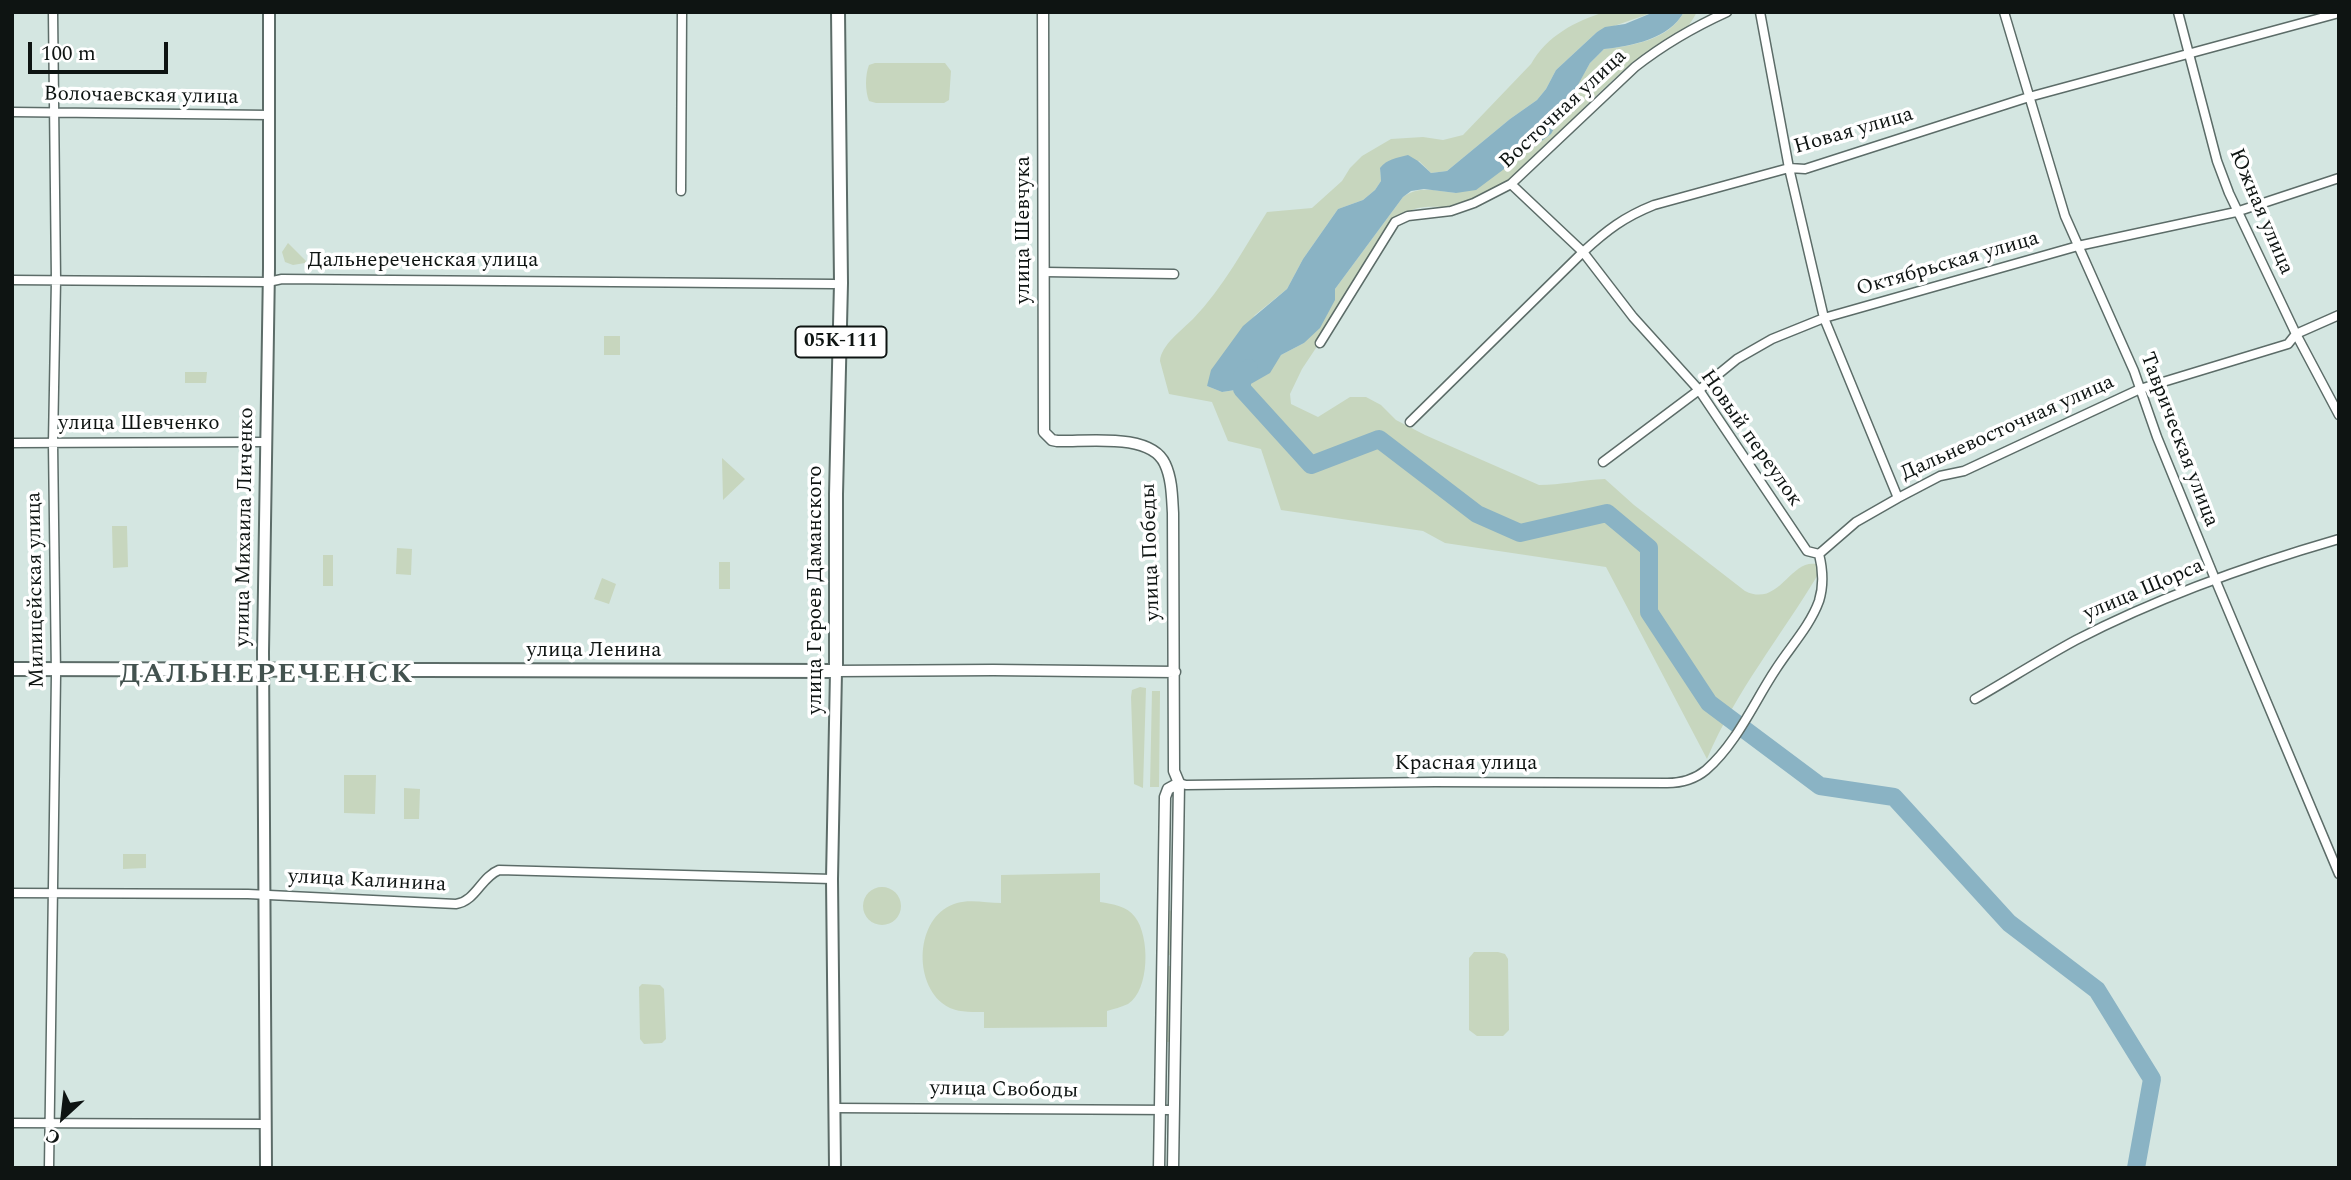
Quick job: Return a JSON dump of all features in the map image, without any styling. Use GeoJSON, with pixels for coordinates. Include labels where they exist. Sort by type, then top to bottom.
{"type":"FeatureCollection","features":[{"type":"Feature","properties":{"kind":"main road","name":"улица Михаила Личенко"},"geometry":{"type":"LineString","coordinates":[[266,1168],[264,671],[269,12]]}},
{"type":"Feature","properties":{"kind":"main road","name":"улица Героев Даманского"},"geometry":{"type":"LineString","coordinates":[[835,1168],[832,879],[836,494],[841,318],[838,12]]}},
{"type":"Feature","properties":{"kind":"main road","name":"улица Ленина"},"geometry":{"type":"LineString","coordinates":[[12,669],[836,671]]}},
{"type":"Feature","properties":{"kind":"street","name":"Милицейская улица"},"geometry":{"type":"LineString","coordinates":[[49,1168],[55,669],[53,443],[56,280],[53,12]]}},
{"type":"Feature","properties":{"kind":"street"},"geometry":{"type":"LineString","coordinates":[[681,191],[682,12]]}},
{"type":"Feature","properties":{"kind":"street","name":"улица Шевчука"},"geometry":{"type":"LineString","coordinates":[[1043,12],[1043,417],[1044,432],[1057,441]]}},
{"type":"Feature","properties":{"kind":"street","name":"Восточная улица"},"geometry":{"type":"LineString","coordinates":[[1320,343],[1395,222],[1408,216],[1451,211],[1474,203],[1511,184],[1634,67],[1701,24],[1727,12]]}},
{"type":"Feature","properties":{"kind":"street"},"geometry":{"type":"LineString","coordinates":[[1760,12],[1788,168],[1824,318],[1898,498]]}},
{"type":"Feature","properties":{"kind":"street","name":"Таврическая улица"},"geometry":{"type":"LineString","coordinates":[[2004,12],[2059,199],[2134,371],[2157,437],[2339,874]]}},
{"type":"Feature","properties":{"kind":"street","name":"Южная улица"},"geometry":{"type":"LineString","coordinates":[[2178,12],[2217,161],[2236,212],[2339,415]]}},
{"type":"Feature","properties":{"kind":"street","name":"Новая улица"},"geometry":{"type":"LineString","coordinates":[[1410,422],[1583,252],[1610,228],[1633,213],[1788,168],[1805,169],[2029,97],[2339,13]]}},
{"type":"Feature","properties":{"kind":"street","name":"Волочаевская улица"},"geometry":{"type":"LineString","coordinates":[[12,112],[269,115]]}},
{"type":"Feature","properties":{"kind":"street","name":"Октябрьская улица"},"geometry":{"type":"LineString","coordinates":[[1603,462],[1737,359],[1755,348],[1824,318],[2078,246],[2236,212],[2339,178]]}},
{"type":"Feature","properties":{"kind":"street","name":"Новый переулок"},"geometry":{"type":"LineString","coordinates":[[1511,184],[1583,252],[1640,326],[1699,390],[1807,551],[1819,554]]}},
{"type":"Feature","properties":{"kind":"street"},"geometry":{"type":"LineString","coordinates":[[1045,272],[1174,274]]}},
{"type":"Feature","properties":{"kind":"street","name":"Дальнереченская улица"},"geometry":{"type":"LineString","coordinates":[[12,280],[268,282],[282,279],[374,278],[834,284]]}},
{"type":"Feature","properties":{"kind":"street","name":"Дальневосточная улица"},"geometry":{"type":"LineString","coordinates":[[1819,554],[1856,522],[1940,476],[1964,471],[2140,388],[2282,346],[2292,341],[2296,334],[2339,315]]}},
{"type":"Feature","properties":{"kind":"street","name":"улица Победы"},"geometry":{"type":"LineString","coordinates":[[1057,441],[1136,443],[1157,453],[1164,462],[1170,483],[1173,513],[1174,771],[1179,783],[1173,1168]]}},
{"type":"Feature","properties":{"kind":"street","name":"улица Шевченко"},"geometry":{"type":"LineString","coordinates":[[12,443],[266,442]]}},
{"type":"Feature","properties":{"kind":"street","name":"улица Щорса"},"geometry":{"type":"LineString","coordinates":[[1975,699],[2076,640],[2215,579],[2339,538]]}},
{"type":"Feature","properties":{"kind":"street","name":"Красная улица"},"geometry":{"type":"LineString","coordinates":[[1179,783],[1223,785],[1690,781],[1707,769],[1734,737],[1818,604],[1822,585],[1819,554]]}},
{"type":"Feature","properties":{"kind":"street","name":"улица Ленина"},"geometry":{"type":"LineString","coordinates":[[836,671],[1175,673]]}},
{"type":"Feature","properties":{"kind":"street"},"geometry":{"type":"LineString","coordinates":[[1159,1168],[1165,797],[1168,789],[1179,783]]}},
{"type":"Feature","properties":{"kind":"street","name":"улица Калинина"},"geometry":{"type":"LineString","coordinates":[[12,893],[266,895],[456,904],[468,900],[486,878],[499,870],[832,879]]}},
{"type":"Feature","properties":{"kind":"street","name":"улица Свободы"},"geometry":{"type":"LineString","coordinates":[[835,1108],[1174,1110]]}},
{"type":"Feature","properties":{"kind":"street"},"geometry":{"type":"LineString","coordinates":[[12,1123],[266,1124]]}},
{"type":"Feature","properties":{"kind":"green space"},"geometry":{"type":"Polygon","coordinates":[[[1605,12],[1654,12],[1597,32],[1556,70],[1537,100],[1447,171],[1431,173],[1419,161],[1380,168],[1381,181],[1375,190],[1363,200],[1338,209],[1303,259],[1287,289],[1255,315],[1207,386],[1222,392],[1242,389],[1281,355],[1304,343],[1335,294],[1335,289],[1403,197],[1422,190],[1456,193],[1563,111],[1590,63],[1604,49],[1649,40],[1669,29],[1684,12],[1697,12],[1680,36],[1656,53],[1632,63],[1496,192],[1468,206],[1421,208],[1405,214],[1302,369],[1290,394],[1291,404],[1318,417],[1350,397],[1366,397],[1381,405],[1396,420],[1425,435],[1539,485],[1605,479],[1634,505],[1745,591],[1757,595],[1776,589],[1799,568],[1816,564],[1819,573],[1731,710],[1707,759],[1606,567],[1445,543],[1423,531],[1281,510],[1261,449],[1228,441],[1212,402],[1169,394],[1160,361],[1168,344],[1204,307],[1224,281],[1267,212],[1312,208],[1342,181],[1362,156],[1391,139],[1423,137],[1443,140],[1463,135],[1531,64],[1545,45],[1573,25],[1605,12]]]}},
{"type":"Feature","properties":{"kind":"green space"},"geometry":{"type":"Polygon","coordinates":[[[945,63],[951,71],[949,100],[944,103],[869,101],[867,73],[869,65],[945,63]]]}},
{"type":"Feature","properties":{"kind":"green space"},"geometry":{"type":"Polygon","coordinates":[[[288,243],[305,263],[293,265],[285,262],[282,252],[288,243]]]}},
{"type":"Feature","properties":{"kind":"green space"},"geometry":{"type":"Polygon","coordinates":[[[604,336],[620,336],[620,355],[604,355],[604,336]]]}},
{"type":"Feature","properties":{"kind":"green space"},"geometry":{"type":"Polygon","coordinates":[[[185,372],[207,372],[206,383],[185,383],[185,372]]]}},
{"type":"Feature","properties":{"kind":"green space"},"geometry":{"type":"Polygon","coordinates":[[[722,458],[745,479],[723,500],[722,458]]]}},
{"type":"Feature","properties":{"kind":"green space"},"geometry":{"type":"Polygon","coordinates":[[[112,526],[127,526],[128,567],[113,568],[112,526]]]}},
{"type":"Feature","properties":{"kind":"green space"},"geometry":{"type":"Polygon","coordinates":[[[397,548],[412,549],[411,575],[396,574],[397,548]]]}},
{"type":"Feature","properties":{"kind":"green space"},"geometry":{"type":"Polygon","coordinates":[[[323,555],[333,555],[333,586],[323,586],[323,555]]]}},
{"type":"Feature","properties":{"kind":"green space"},"geometry":{"type":"Polygon","coordinates":[[[719,562],[730,562],[730,589],[719,589],[719,562]]]}},
{"type":"Feature","properties":{"kind":"green space"},"geometry":{"type":"Polygon","coordinates":[[[602,578],[616,584],[609,604],[594,599],[602,578]]]}},
{"type":"Feature","properties":{"kind":"green space"},"geometry":{"type":"Polygon","coordinates":[[[1146,688],[1143,788],[1134,784],[1131,697],[1132,690],[1146,688]]]}},
{"type":"Feature","properties":{"kind":"green space"},"geometry":{"type":"Polygon","coordinates":[[[1152,691],[1160,691],[1159,787],[1150,787],[1152,691]]]}},
{"type":"Feature","properties":{"kind":"green space"},"geometry":{"type":"Polygon","coordinates":[[[344,775],[376,775],[375,814],[344,813],[344,775]]]}},
{"type":"Feature","properties":{"kind":"green space"},"geometry":{"type":"Polygon","coordinates":[[[404,788],[420,789],[419,819],[404,819],[404,788]]]}},
{"type":"Feature","properties":{"kind":"green space"},"geometry":{"type":"Polygon","coordinates":[[[123,854],[146,854],[146,868],[123,869],[123,854]]]}},
{"type":"Feature","properties":{"kind":"green space"},"geometry":{"type":"Polygon","coordinates":[[[1100,873],[1100,902],[1119,906],[1132,913],[1140,926],[1145,949],[1144,975],[1140,987],[1128,1004],[1107,1011],[1107,1027],[984,1028],[984,1012],[952,1009],[932,992],[926,978],[923,948],[934,920],[944,909],[962,902],[1001,903],[1001,875],[1100,873]]]}},
{"type":"Feature","properties":{"kind":"green space"},"geometry":{"type":"Polygon","coordinates":[[[882,887],[895,893],[901,906],[895,919],[882,925],[869,919],[863,906],[869,893],[882,887]]]}},
{"type":"Feature","properties":{"kind":"green space"},"geometry":{"type":"Polygon","coordinates":[[[1167,910],[1172,911],[1172,955],[1167,955],[1167,910]]]}},
{"type":"Feature","properties":{"kind":"green space"},"geometry":{"type":"Polygon","coordinates":[[[1474,952],[1498,952],[1505,954],[1508,959],[1509,1030],[1503,1036],[1477,1036],[1469,1030],[1469,958],[1474,952]]]}},
{"type":"Feature","properties":{"kind":"green space"},"geometry":{"type":"Polygon","coordinates":[[[1166,966],[1172,966],[1171,1042],[1165,1042],[1166,966]]]}},
{"type":"Feature","properties":{"kind":"green space"},"geometry":{"type":"Polygon","coordinates":[[[642,984],[660,985],[664,989],[666,1039],[662,1043],[644,1044],[640,1039],[639,987],[642,984]]]}},
{"type":"Feature","properties":{"kind":"water"},"geometry":{"type":"Polygon","coordinates":[[[1654,12],[1684,12],[1669,29],[1649,40],[1604,49],[1590,63],[1551,134],[1476,190],[1456,193],[1424,189],[1411,191],[1403,197],[1335,289],[1335,300],[1320,328],[1304,343],[1281,355],[1270,373],[1242,389],[1222,392],[1207,386],[1211,370],[1243,326],[1287,289],[1303,259],[1338,209],[1363,200],[1375,190],[1381,181],[1380,168],[1383,165],[1392,159],[1408,155],[1431,173],[1447,171],[1537,100],[1556,70],[1597,32],[1654,12]]]}},
{"type":"Feature","properties":{"kind":"waterway"},"geometry":{"type":"LineString","coordinates":[[1249,368],[1242,376],[1242,389],[1311,465],[1379,439],[1477,514],[1520,533],[1607,513],[1649,548],[1649,612],[1709,703],[1820,786],[1894,797],[2009,923],[2097,990],[2152,1079],[2136,1168]]}},
{"type":"Feature","properties":{"kind":"district","name":"ДАЛЬНЕРЕЧЕНСК"},"geometry":{"type":"Point","coordinates":[267,677]}}]}
